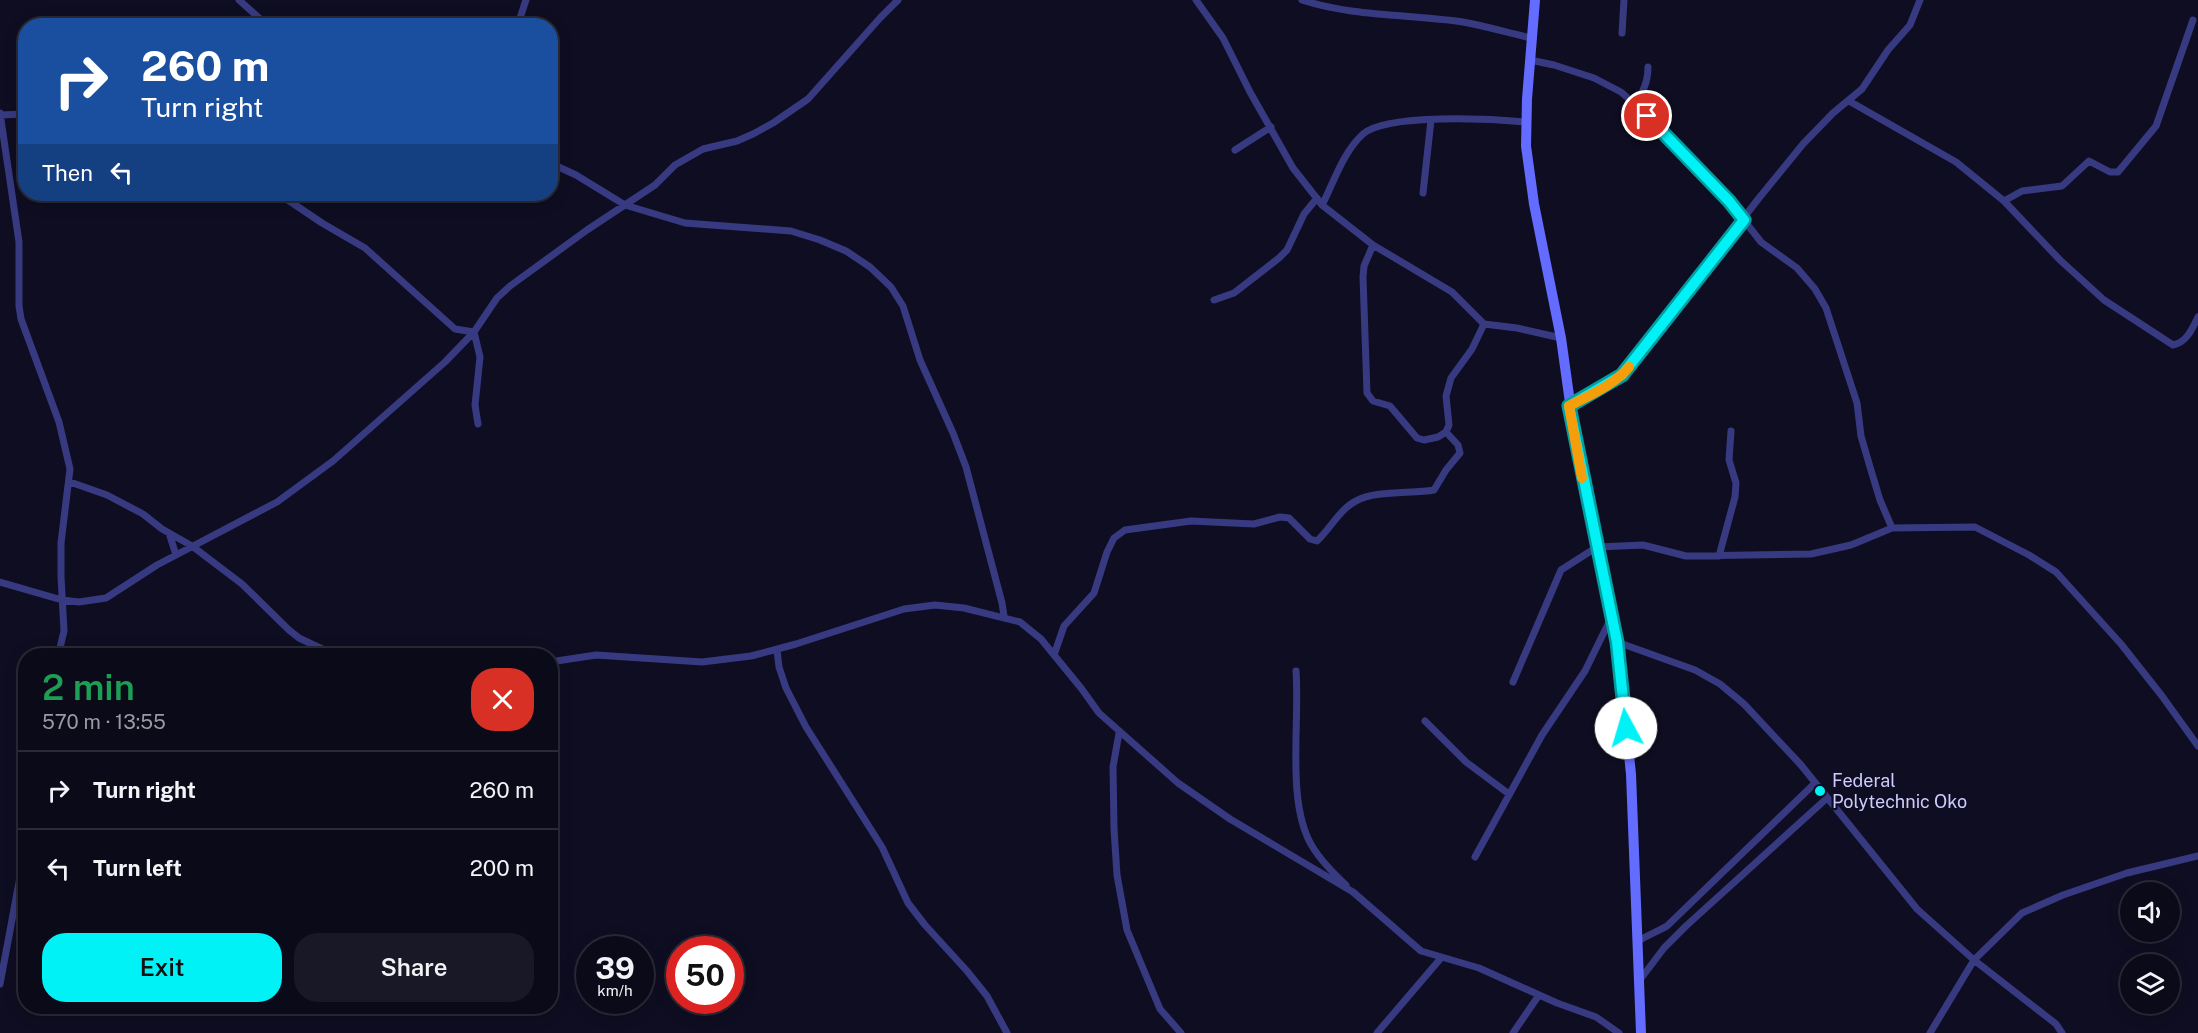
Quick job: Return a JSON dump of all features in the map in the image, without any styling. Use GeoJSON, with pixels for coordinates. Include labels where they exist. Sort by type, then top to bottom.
{"type":"FeatureCollection","features":[{"type":"Feature","properties":{"kind":"main road"},"geometry":{"type":"LineString","coordinates":[[1535,0],[1526,146],[1534,204],[1561,338],[1569,406],[1617,642],[1631,774],[1641,1033]]}},
{"type":"Feature","properties":{"kind":"street"},"geometry":{"type":"LineString","coordinates":[[238,0],[259,18]]}},
{"type":"Feature","properties":{"kind":"street"},"geometry":{"type":"LineString","coordinates":[[520,18],[526,0]]}},
{"type":"Feature","properties":{"kind":"street"},"geometry":{"type":"LineString","coordinates":[[0,582],[62,600],[79,602],[106,598],[156,565],[277,502],[333,461],[445,362],[474,332],[502,293],[587,230],[655,185],[675,165],[704,149],[737,141],[753,134],[808,99],[898,0]]}},
{"type":"Feature","properties":{"kind":"street"},"geometry":{"type":"LineString","coordinates":[[1196,0],[1223,38],[1250,92],[1293,168],[1322,206],[1373,245],[1452,292],[1484,324],[1517,328],[1561,338]]}},
{"type":"Feature","properties":{"kind":"street"},"geometry":{"type":"LineString","coordinates":[[1302,0],[1320,6],[1370,13],[1463,22],[1531,38]]}},
{"type":"Feature","properties":{"kind":"street"},"geometry":{"type":"LineString","coordinates":[[1622,33],[1624,0]]}},
{"type":"Feature","properties":{"kind":"street"},"geometry":{"type":"LineString","coordinates":[[1569,406],[1622,375],[1803,144],[1833,113],[1862,89],[1888,50],[1910,25],[1920,0]]}},
{"type":"Feature","properties":{"kind":"street"},"geometry":{"type":"LineString","coordinates":[[2004,201],[2022,191],[2062,186],[2089,161],[2110,171],[2118,172],[2122,169],[2140,143],[2156,126],[2193,20]]}},
{"type":"Feature","properties":{"kind":"street"},"geometry":{"type":"LineString","coordinates":[[1530,60],[1594,78],[1621,92],[1660,127],[1729,201],[1761,242],[1797,268],[1815,289],[1826,308],[1857,403],[1861,436],[1873,478],[1892,528]]}},
{"type":"Feature","properties":{"kind":"street"},"geometry":{"type":"LineString","coordinates":[[1635,105],[1648,79],[1648,67]]}},
{"type":"Feature","properties":{"kind":"street"},"geometry":{"type":"LineString","coordinates":[[1849,101],[1956,162],[2004,201],[2060,260],[2104,300],[2173,345],[2181,344],[2191,332],[2198,317]]}},
{"type":"Feature","properties":{"kind":"street"},"geometry":{"type":"LineString","coordinates":[[18,114],[0,115],[19,242],[19,306],[21,320],[59,422],[67,450],[70,482],[62,543],[64,631],[60,648]]}},
{"type":"Feature","properties":{"kind":"street"},"geometry":{"type":"LineString","coordinates":[[1322,206],[1347,153],[1364,133],[1380,124],[1400,121],[1496,119],[1526,122]]}},
{"type":"Feature","properties":{"kind":"street"},"geometry":{"type":"LineString","coordinates":[[1423,193],[1431,120]]}},
{"type":"Feature","properties":{"kind":"street"},"geometry":{"type":"LineString","coordinates":[[1235,150],[1271,127]]}},
{"type":"Feature","properties":{"kind":"street"},"geometry":{"type":"LineString","coordinates":[[558,167],[625,205],[685,223],[791,231],[820,240],[846,251],[870,267],[891,287],[903,306],[920,360],[953,432],[966,467],[1004,616]]}},
{"type":"Feature","properties":{"kind":"street"},"geometry":{"type":"LineString","coordinates":[[1214,300],[1234,293],[1280,258],[1287,250],[1304,214],[1317,198]]}},
{"type":"Feature","properties":{"kind":"street"},"geometry":{"type":"LineString","coordinates":[[289,201],[365,248],[455,329],[474,332]]}},
{"type":"Feature","properties":{"kind":"street"},"geometry":{"type":"LineString","coordinates":[[1373,245],[1364,266],[1363,277],[1367,393],[1373,401],[1390,406],[1417,438],[1424,440],[1438,437],[1446,432],[1449,425],[1446,396],[1451,378],[1472,349],[1484,324]]}},
{"type":"Feature","properties":{"kind":"street"},"geometry":{"type":"LineString","coordinates":[[474,332],[480,357],[475,405],[478,424]]}},
{"type":"Feature","properties":{"kind":"street"},"geometry":{"type":"LineString","coordinates":[[1719,556],[1735,497],[1736,483],[1729,460],[1731,431]]}},
{"type":"Feature","properties":{"kind":"street"},"geometry":{"type":"LineString","coordinates":[[1054,656],[1064,626],[1094,593],[1107,552],[1114,538],[1125,530],[1191,521],[1254,524],[1280,517],[1289,518],[1310,539],[1317,541],[1357,500],[1393,492],[1420,493],[1434,490],[1460,453],[1458,445],[1446,432]]}},
{"type":"Feature","properties":{"kind":"street"},"geometry":{"type":"LineString","coordinates":[[70,482],[132,507],[192,546],[242,584],[299,638],[320,648]]}},
{"type":"Feature","properties":{"kind":"street"},"geometry":{"type":"LineString","coordinates":[[1513,682],[1561,570],[1597,547],[1643,545],[1686,556],[1811,554],[1851,545],[1892,528],[1975,527],[2056,572],[2121,644],[2198,746]]}},
{"type":"Feature","properties":{"kind":"street"},"geometry":{"type":"LineString","coordinates":[[169,533],[176,555]]}},
{"type":"Feature","properties":{"kind":"street"},"geometry":{"type":"LineString","coordinates":[[558,661],[596,655],[702,662],[751,656],[777,650],[904,609],[935,606],[964,608],[1004,616],[1020,622],[1033,631],[1099,713],[1178,783],[1230,819],[1353,892]]}},
{"type":"Feature","properties":{"kind":"street"},"geometry":{"type":"LineString","coordinates":[[1476,857],[1542,735],[1585,671],[1612,615]]}},
{"type":"Feature","properties":{"kind":"street"},"geometry":{"type":"LineString","coordinates":[[1617,642],[1695,670],[1720,684],[1744,704],[1801,765],[1826,799],[1917,909],[1974,960],[2056,1024],[2062,1033]]}},
{"type":"Feature","properties":{"kind":"street"},"geometry":{"type":"LineString","coordinates":[[777,650],[779,667],[786,688],[806,727],[882,847],[908,903],[987,996],[1007,1033]]}},
{"type":"Feature","properties":{"kind":"street"},"geometry":{"type":"LineString","coordinates":[[1296,671],[1297,773],[1305,830],[1320,858],[1353,892],[1421,951],[1479,968],[1596,1017],[1619,1033]]}},
{"type":"Feature","properties":{"kind":"street"},"geometry":{"type":"LineString","coordinates":[[1425,721],[1466,762],[1509,794]]}},
{"type":"Feature","properties":{"kind":"street"},"geometry":{"type":"LineString","coordinates":[[1119,733],[1113,767],[1114,830],[1117,875],[1127,930],[1160,1009],[1181,1033]]}},
{"type":"Feature","properties":{"kind":"street"},"geometry":{"type":"LineString","coordinates":[[1637,942],[1649,933],[1658,932],[1667,926],[1711,886],[1814,784]]}},
{"type":"Feature","properties":{"kind":"street"},"geometry":{"type":"LineString","coordinates":[[1638,983],[1664,948],[1826,799]]}},
{"type":"Feature","properties":{"kind":"street"},"geometry":{"type":"LineString","coordinates":[[1745,852],[1756,862]]}},
{"type":"Feature","properties":{"kind":"street"},"geometry":{"type":"LineString","coordinates":[[1930,1033],[1974,960],[2022,913],[2063,895],[2127,873],[2198,856]]}},
{"type":"Feature","properties":{"kind":"street"},"geometry":{"type":"LineString","coordinates":[[1711,886],[1720,895]]}},
{"type":"Feature","properties":{"kind":"street"},"geometry":{"type":"LineString","coordinates":[[0,984],[18,888]]}},
{"type":"Feature","properties":{"kind":"street"},"geometry":{"type":"LineString","coordinates":[[1377,1033],[1441,958]]}},
{"type":"Feature","properties":{"kind":"street"},"geometry":{"type":"LineString","coordinates":[[1513,1033],[1539,994]]}},
{"type":"Feature","properties":{"kind":"slow traffic"},"geometry":{"type":"LineString","coordinates":[[1582,478],[1569,406],[1605,387],[1629,367]]}},
{"type":"Feature","properties":{"kind":"place","name":"Federal Polytechnic Oko"},"geometry":{"type":"Point","coordinates":[1820,791]}},
{"type":"Feature","properties":{"kind":"route"},"geometry":{"type":"LineString","coordinates":[[1626,728],[1617,642],[1569,406],[1622,375],[1744,220],[1660,127],[1647,116]]}}]}
